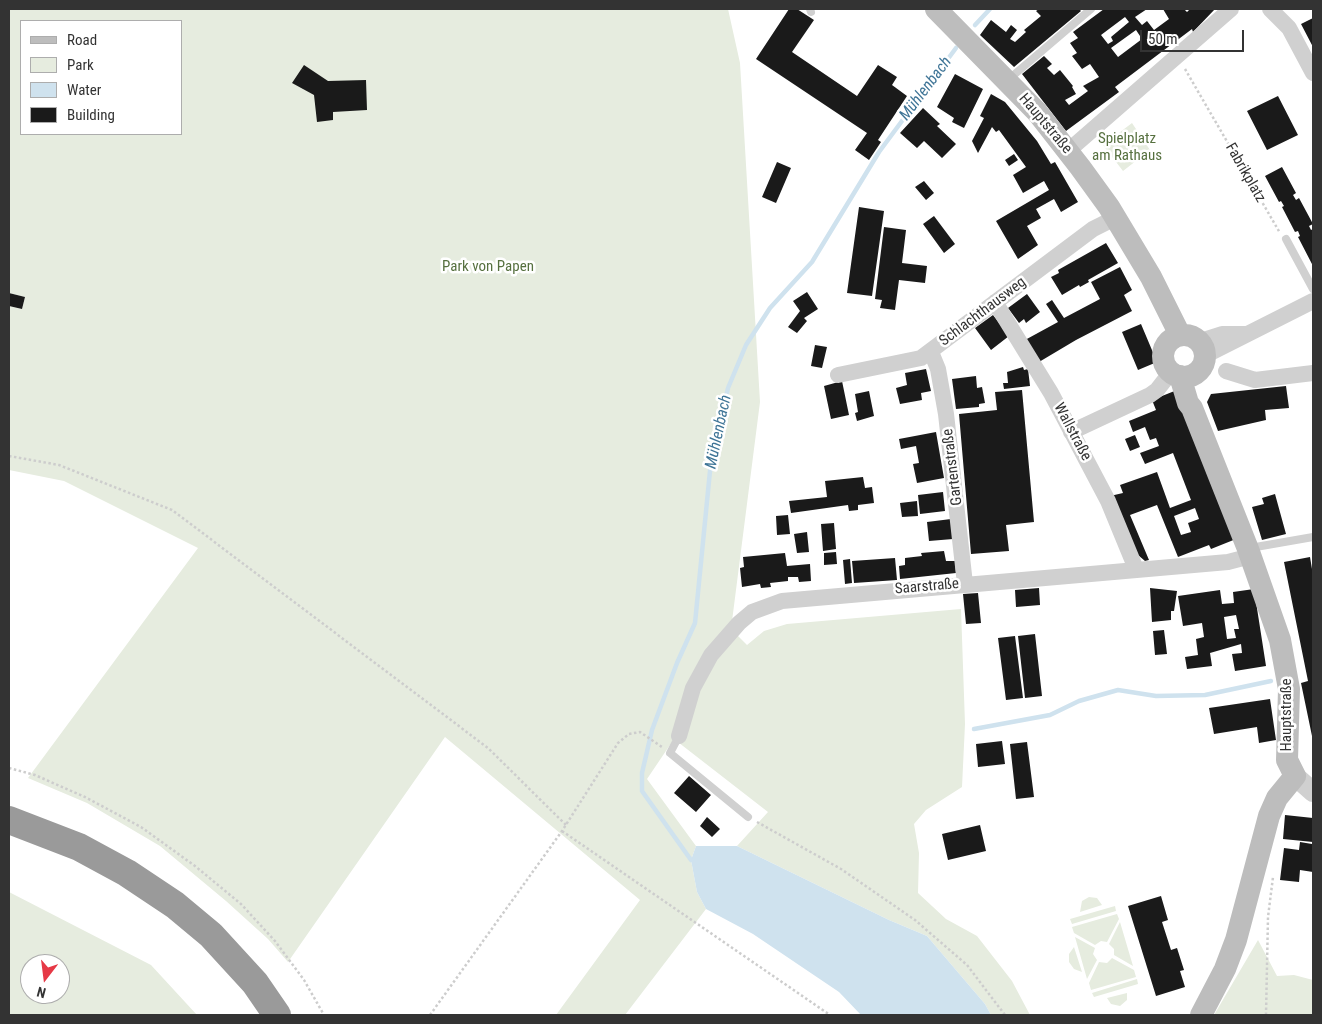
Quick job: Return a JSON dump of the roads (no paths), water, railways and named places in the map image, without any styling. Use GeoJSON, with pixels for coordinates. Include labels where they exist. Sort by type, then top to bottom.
{"type":"FeatureCollection","features":[{"type":"Feature","properties":{"kind":"highway"},"geometry":{"type":"LineString","coordinates":[[9,820],[79,847],[128,873],[175,905],[224,949],[255,983],[277,1015]]}},
{"type":"Feature","properties":{"kind":"highway"},"geometry":{"type":"LineString","coordinates":[[9,836],[72,861],[120,887],[166,917],[200,946],[243,993],[258,1015]]}},
{"type":"Feature","properties":{"kind":"main road","name":"Hauptstraße"},"geometry":{"type":"LineString","coordinates":[[936,9],[1007,80],[1068,151],[1115,218],[1135,253],[1142,282],[1189,343],[1163,354],[1165,364],[1181,374],[1188,403],[1192,408],[1273,614],[1288,682],[1287,760],[1295,776]]}},
{"type":"Feature","properties":{"kind":"main road"},"geometry":{"type":"LineString","coordinates":[[1181,374],[1203,366],[1189,343]]}},
{"type":"Feature","properties":{"kind":"main road"},"geometry":{"type":"LineString","coordinates":[[1200,1015],[1225,969],[1236,940],[1269,816],[1277,798],[1295,776]]}},
{"type":"Feature","properties":{"kind":"street"},"geometry":{"type":"LineString","coordinates":[[1068,151],[1231,9]]}},
{"type":"Feature","properties":{"kind":"street"},"geometry":{"type":"LineString","coordinates":[[1270,9],[1289,28],[1313,73]]}},
{"type":"Feature","properties":{"kind":"street","name":"Schlachthausweg"},"geometry":{"type":"LineString","coordinates":[[838,375],[911,362],[931,352],[1093,229],[1115,218]]}},
{"type":"Feature","properties":{"kind":"street"},"geometry":{"type":"LineString","coordinates":[[1189,343],[1233,342],[1245,334],[1313,301]]}},
{"type":"Feature","properties":{"kind":"street","name":"Wallstraße"},"geometry":{"type":"LineString","coordinates":[[995,302],[1036,366],[1091,468],[1108,501],[1136,569]]}},
{"type":"Feature","properties":{"kind":"street","name":"Gartenstraße"},"geometry":{"type":"LineString","coordinates":[[931,352],[938,369],[946,414],[965,584]]}},
{"type":"Feature","properties":{"kind":"street"},"geometry":{"type":"LineString","coordinates":[[1226,371],[1255,380],[1313,373]]}},
{"type":"Feature","properties":{"kind":"street"},"geometry":{"type":"LineString","coordinates":[[1071,432],[1150,395],[1181,374]]}},
{"type":"Feature","properties":{"kind":"street","name":"Saarstraße"},"geometry":{"type":"LineString","coordinates":[[679,736],[693,688],[701,672],[724,638],[752,612],[782,601],[1228,562],[1249,552]]}},
{"type":"Feature","properties":{"kind":"street"},"geometry":{"type":"LineString","coordinates":[[1295,776],[1313,792]]}},
{"type":"Feature","properties":{"kind":"lane"},"geometry":{"type":"LineString","coordinates":[[1007,80],[1091,9]]}},
{"type":"Feature","properties":{"kind":"lane"},"geometry":{"type":"LineString","coordinates":[[1286,239],[1313,289]]}},
{"type":"Feature","properties":{"kind":"lane"},"geometry":{"type":"LineString","coordinates":[[1249,552],[1261,544],[1313,537]]}},
{"type":"Feature","properties":{"kind":"lane"},"geometry":{"type":"LineString","coordinates":[[679,736],[670,753],[748,817]]}},
{"type":"Feature","properties":{"kind":"water"},"geometry":{"type":"Polygon","coordinates":[[[696,846],[737,846],[889,920],[927,936],[985,1004],[991,1015],[861,1015],[839,992],[753,934],[706,909],[697,892],[691,860],[696,846]]]}},
{"type":"Feature","properties":{"kind":"waterway","name":"Mühlenbach"},"geometry":{"type":"LineString","coordinates":[[975,25],[990,9]]}},
{"type":"Feature","properties":{"kind":"waterway","name":"Mühlenbach"},"geometry":{"type":"LineString","coordinates":[[691,860],[642,791],[642,773],[652,730],[677,663],[695,623],[710,471],[728,388],[746,345],[770,308],[812,262],[879,152],[956,48]]}},
{"type":"Feature","properties":{"kind":"waterway"},"geometry":{"type":"LineString","coordinates":[[974,729],[1050,715],[1079,701],[1118,690],[1156,696],[1205,695],[1271,681]]}},
{"type":"Feature","properties":{"kind":"park label","name":"Spielplatz am Rathaus"},"geometry":{"type":"Point","coordinates":[1127,148]}},
{"type":"Feature","properties":{"kind":"park label","name":"Park von Papen"},"geometry":{"type":"Point","coordinates":[488,267]}}]}
